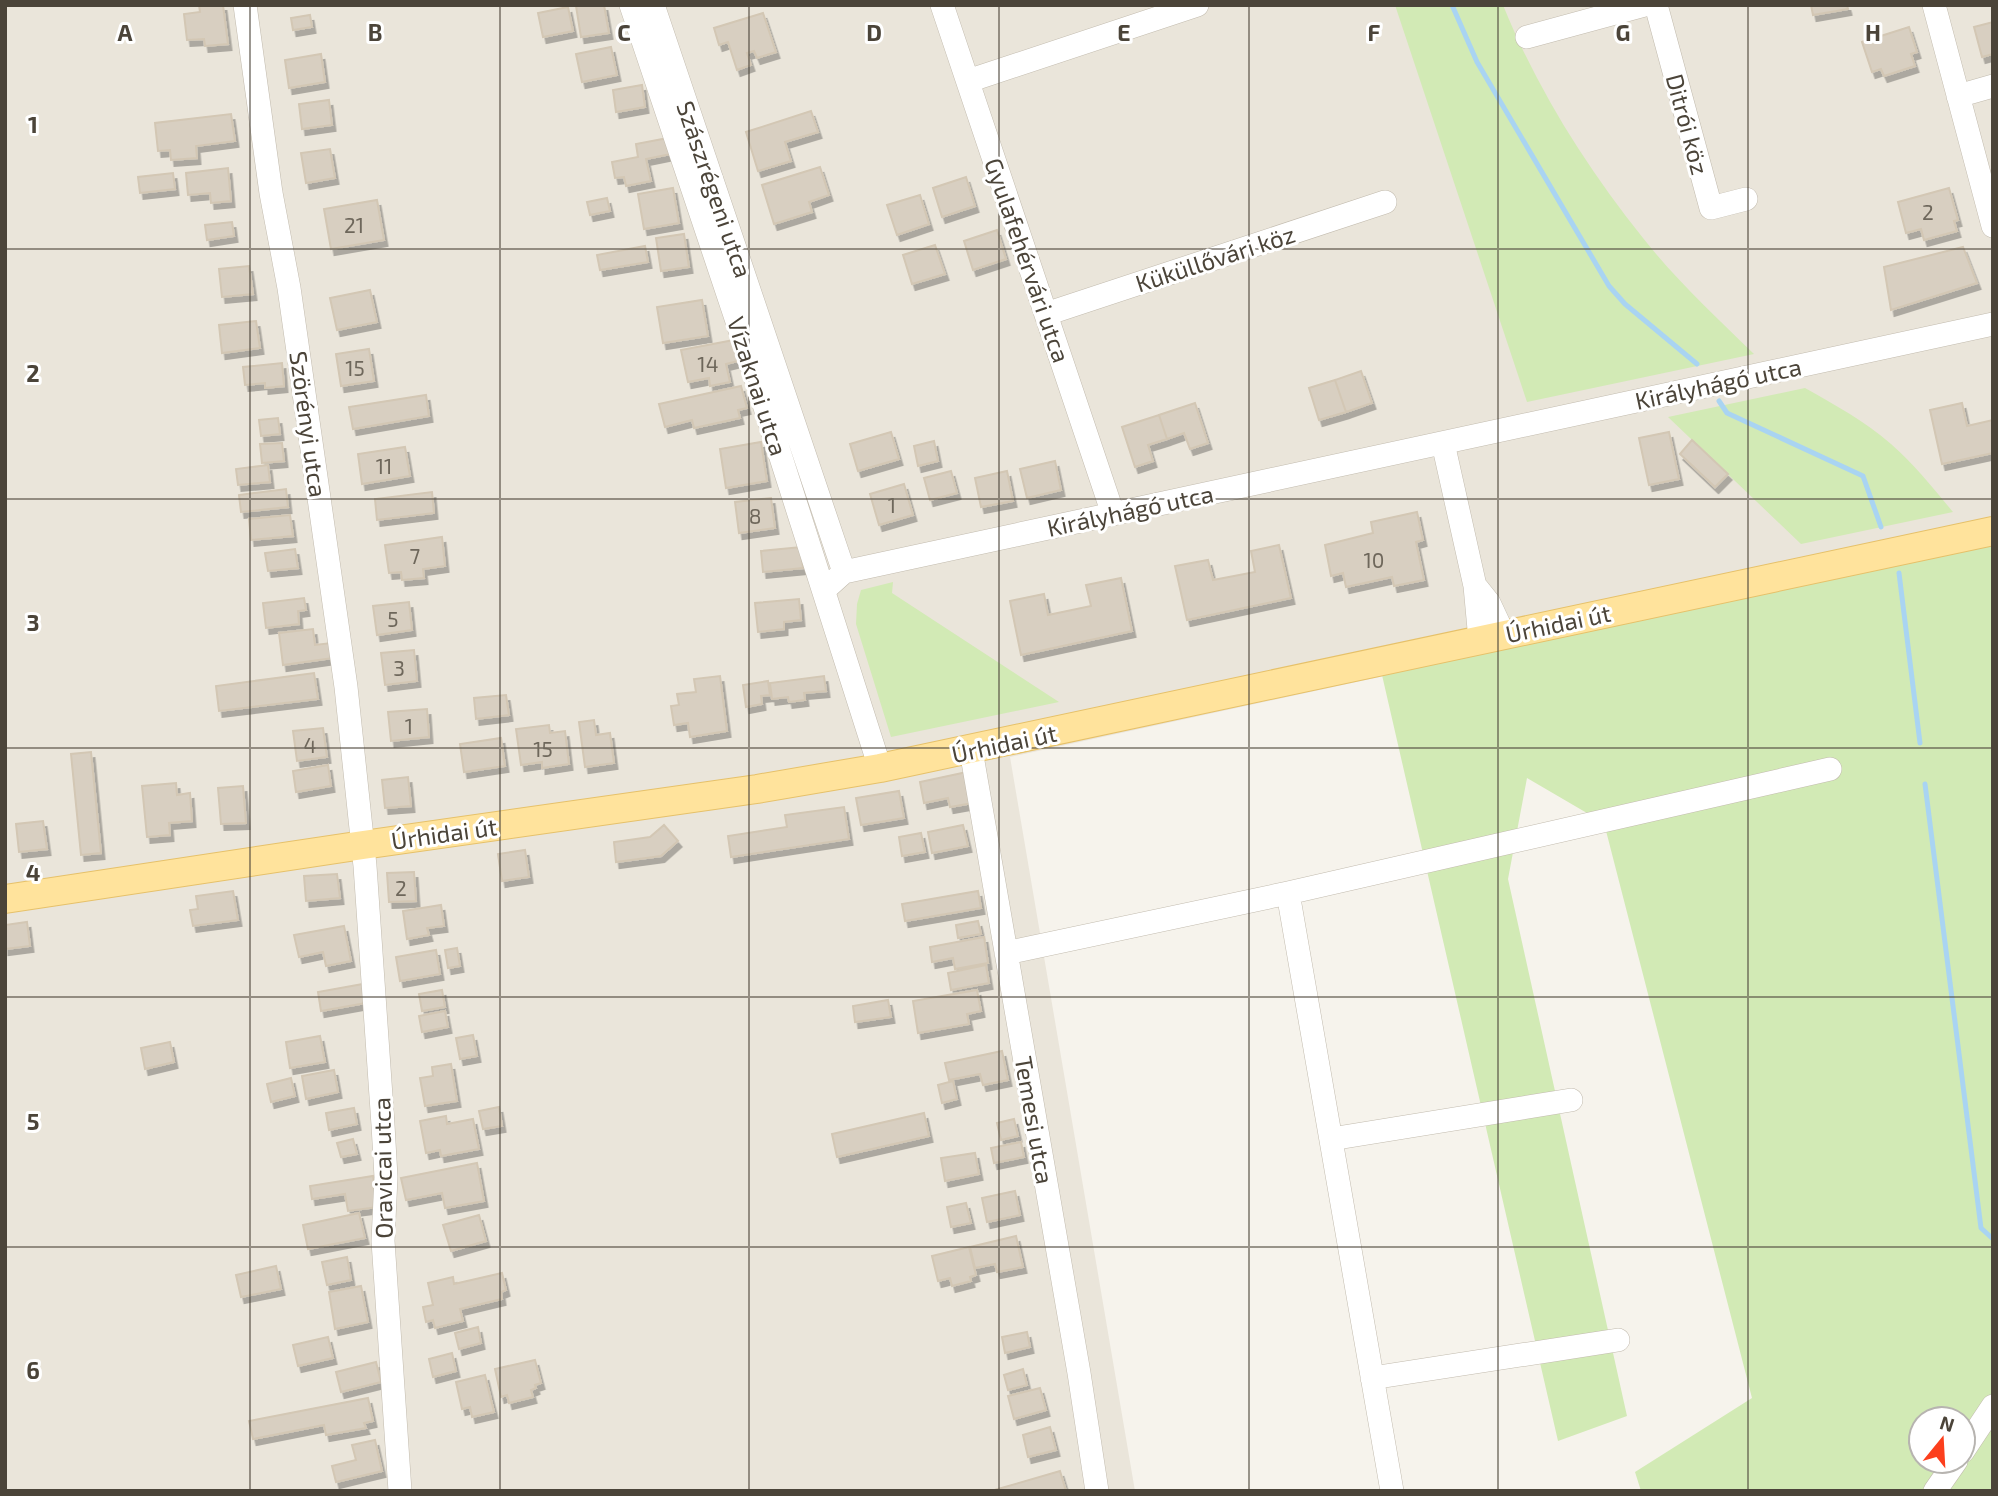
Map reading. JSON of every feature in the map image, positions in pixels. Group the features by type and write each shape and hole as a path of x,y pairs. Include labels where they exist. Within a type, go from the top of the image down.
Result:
{"main road":[{"name":"Úrhidai út","path":"5,900 363,845 757,789 880,768 1993,531"}],"street":[{"name":"Szörényi utca","path":"245,5 337,625 363,845"},
{"name":"Vízaknai utca","path":"631,5 747,351 880,768"},
{"name":"Szászrégeni utca","path":"653,5 844,572"},
{"name":"Gyulafehérvári utca","path":"942,5 1113,514"},
{"path":"968,81 1197,5"},
{"path":"1527,37 1645,5"},
{"name":"Ditrói köz","path":"1656,5 1711,208 1746,199"},
{"path":"1934,5 1993,226"},
{"path":"1958,96 1993,86"},
{"name":"Küküllővári köz","path":"1046,314 1385,202"},
{"name":"Királyhágó utca","path":"824,590 844,572 1993,324"},
{"path":"1443,443 1475,586 1489,603 1492,638"},
{"name":"Temesi utca","path":"971,750 1097,1491"},
{"path":"1006,953 1288,893 1830,769"},
{"name":"Oravicai utca","path":"363,845 386,1177 383,1241 400,1491"},
{"path":"1288,893 1392,1491"},
{"path":"1331,1139 1571,1100"},
{"path":"1372,1378 1618,1340"},
{"path":"1977,1430 1993,1406"},
{"path":"1936,1491 1947,1475"}],"shaded area":[{"path":"5,5 1993,5 1993,544 1010,757 1135,1491 5,1491"}],"green space":[{"path":"1395,5 1503,5 1547,97 1622,211 1669,269 1754,354 1527,402"},
{"path":"1805,388 1839,407 1891,444 1953,512 1801,544 1668,417"},
{"path":"1993,544 1993,1491 1641,1491 1635,1472 1752,1398 1604,823 1527,778 1508,879 1627,1416 1558,1441 1382,675"},
{"path":"893,582 892,593 1059,702 891,737 856,624 861,590"}],"building":[{"path":"199,5 223,5 228,44 205,46 204,39 187,40 184,14 200,12"},
{"path":"604,5 609,33 581,37 576,6"},
{"path":"1811,5 1847,5 1848,9 1813,15"},
{"path":"568,7 573,31 543,37 538,13"},
{"path":"763,13 776,52 757,58 754,51 747,53 751,65 737,70 728,42 719,45 714,28"},
{"path":"310,15 312,27 293,30 291,18"},
{"path":"1993,22 1993,54 1982,57 1974,27"},
{"path":"1909,27 1917,52 1911,54 1915,66 1884,76 1881,69 1872,72 1862,42"},
{"path":"611,47 617,75 582,82 576,54"},
{"path":"321,54 325,82 289,88 285,60"},
{"path":"642,85 645,107 616,112 613,90"},
{"path":"329,100 332,125 302,129 299,104"},
{"path":"811,111 818,132 785,142 791,161 758,171 746,132"},
{"path":"231,114 235,141 196,146 197,158 171,160 170,150 158,151 155,123"},
{"path":"668,138 671,154 646,159 651,181 626,186 624,177 615,178 612,162 638,157 636,144"},
{"path":"330,149 335,178 306,183 301,153"},
{"path":"820,167 829,195 809,202 812,212 774,224 762,185"},
{"path":"228,168 231,201 211,203 210,193 188,195 186,173"},
{"path":"173,173 175,189 140,193 138,177"},
{"path":"966,177 975,206 942,217 933,188"},
{"path":"673,188 679,223 644,229 638,194"},
{"path":"1949,188 1958,220 1954,221 1957,231 1924,240 1921,229 1906,233 1898,202"},
{"path":"920,195 929,224 897,235 887,205"},
{"path":"607,198 610,211 590,215 587,202"},
{"path":"377,200 384,240 331,249 324,209"},
{"path":"232,222 234,236 207,240 205,225"},
{"path":"997,230 1006,259 973,270 964,241"},
{"path":"684,234 689,267 661,271 656,238"},
{"path":"935,245 945,274 912,284 903,255"},
{"path":"645,246 648,262 600,270 597,255"},
{"path":"1963,247 1977,283 1891,310 1884,267"},
{"path":"249,266 253,294 222,297 219,269"},
{"path":"370,290 377,322 337,330 330,298"},
{"path":"702,300 708,336 663,343 657,307"},
{"path":"256,321 260,348 222,353 219,325"},
{"path":"734,340 738,361 726,364 730,382 710,386 709,378 688,382 681,350"},
{"path":"369,349 374,381 341,386 336,354"},
{"path":"282,363 284,386 265,388 265,383 245,385 243,367"},
{"path":"1361,371 1372,403 1346,412 1335,380"},
{"path":"1335,380 1346,412 1319,420 1309,388"},
{"path":"741,386 747,408 738,410 740,418 694,428 692,420 665,427 659,404"},
{"path":"426,395 429,416 353,429 349,407"},
{"path":"1195,403 1208,443 1190,449 1184,433 1167,439 1159,415"},
{"path":"1962,403 1967,426 1993,420 1993,453 1942,464 1930,410"},
{"path":"1159,415 1167,439 1148,445 1153,461 1135,467 1122,427"},
{"path":"278,418 280,434 261,436 259,420"},
{"path":"891,432 899,459 858,471 850,444"},
{"path":"1669,432 1679,479 1649,485 1639,438"},
{"path":"1692,440 1728,474 1715,487 1680,454"},
{"path":"934,441 938,461 918,466 914,446"},
{"path":"761,442 767,481 726,488 720,449"},
{"path":"282,443 284,461 262,463 260,444"},
{"path":"405,447 410,476 362,484 358,454"},
{"path":"1055,461 1061,490 1027,498 1020,469"},
{"path":"268,465 270,482 238,485 236,469"},
{"path":"951,471 957,493 930,500 924,478"},
{"path":"1007,471 1013,501 981,507 975,478"},
{"path":"904,484 913,515 879,525 870,494"},
{"path":"286,489 288,507 241,512 239,495"},
{"path":"432,492 434,513 377,520 375,499"},
{"path":"771,498 775,528 739,533 735,502"},
{"path":"1417,512 1423,540 1416,542 1424,580 1394,586 1392,577 1346,587 1343,573 1331,576 1325,545 1373,533 1371,522"},
{"path":"290,515 293,536 251,540 249,519"},
{"path":"442,537 445,566 423,569 424,578 402,580 401,572 389,573 385,545"},
{"path":"1279,545 1291,598 1187,620 1175,566 1208,560 1213,580 1255,572 1251,551"},
{"path":"801,547 803,568 763,572 761,551"},
{"path":"295,549 298,568 268,571 265,553"},
{"path":"1121,578 1132,631 1021,655 1010,601 1044,594 1048,615 1091,606 1086,585"},
{"path":"304,598 306,610 298,611 299,624 266,628 263,603"},
{"path":"799,599 801,620 784,622 784,629 758,632 755,603"},
{"path":"409,602 412,630 377,635 373,606"},
{"path":"313,629 315,645 331,643 333,658 283,665 279,633"},
{"path":"414,650 417,681 385,685 381,653"},
{"path":"314,673 318,699 219,711 216,686"},
{"path":"720,676 727,731 690,737 688,723 674,725 671,706 679,705 677,694 696,692 694,679"},
{"path":"824,676 826,691 804,693 805,700 789,702 788,697 772,699 770,683"},
{"path":"768,681 770,695 761,696 762,704 746,707 743,685"},
{"path":"506,695 509,715 476,719 474,698"},
{"path":"427,709 429,737 391,741 388,712"},
{"path":"594,720 596,735 610,733 614,763 585,767 579,722"},
{"path":"549,725 550,733 565,731 569,764 542,768 542,762 521,765 516,729"},
{"path":"323,728 327,757 297,761 293,731"},
{"path":"501,738 505,766 464,772 460,744"},
{"path":"91,752 101,853 81,855 71,754"},
{"path":"328,765 331,786 296,792 293,771"},
{"path":"967,772 973,803 950,807 948,798 924,803 920,782"},
{"path":"408,777 411,806 385,808 382,780"},
{"path":"176,783 177,795 190,793 192,821 169,823 170,835 147,837 142,786"},
{"path":"243,786 246,823 221,824 218,788"},
{"path":"899,791 904,818 861,825 856,798"},
{"path":"844,807 849,839 731,857 728,836 787,827 785,815"},
{"path":"43,821 47,849 19,852 16,824"},
{"path":"664,825 678,841 661,856 616,862 614,842 650,837"},
{"path":"963,825 968,846 932,853 928,832"},
{"path":"921,833 925,852 902,856 899,837"},
{"path":"525,850 529,877 502,881 498,854"},
{"path":"414,872 416,901 389,902 387,873"},
{"path":"337,874 340,898 306,901 304,876"},
{"path":"233,891 238,920 193,926 190,910 198,909 196,896"},
{"path":"978,891 981,908 905,921 902,904"},
{"path":"441,905 444,926 427,928 429,935 407,939 403,911"},
{"path":"978,921 981,934 958,938 956,925"},
{"path":"27,922 30,946 5,949 5,925"},
{"path":"344,926 351,961 326,966 323,952 299,957 294,935"},
{"path":"984,937 988,963 955,969 953,958 932,962 930,947"},
{"path":"457,948 460,966 448,968 445,950"},
{"path":"436,950 440,974 400,981 396,957"},
{"path":"986,965 989,983 951,990 948,973"},
{"path":"363,984 366,1003 321,1011 318,992"},
{"path":"442,990 445,1007 422,1011 419,994"},
{"path":"977,990 981,1011 967,1014 969,1024 918,1033 913,1001"},
{"path":"888,1000 891,1017 855,1022 853,1006"},
{"path":"445,1011 448,1027 422,1032 419,1016"},
{"path":"473,1035 477,1056 460,1059 456,1038"},
{"path":"320,1036 325,1062 290,1068 286,1042"},
{"path":"170,1042 174,1062 145,1069 141,1048"},
{"path":"1002,1051 1008,1080 983,1085 980,1074 949,1080 945,1063"},
{"path":"451,1064 457,1101 425,1106 420,1078 433,1076 432,1067"},
{"path":"334,1070 338,1092 306,1099 302,1076"},
{"path":"291,1078 295,1096 271,1102 267,1084"},
{"path":"953,1081 957,1099 942,1103 938,1085"},
{"path":"499,1107 502,1126 483,1129 479,1111"},
{"path":"354,1108 357,1124 329,1130 326,1113"},
{"path":"924,1113 929,1136 837,1157 832,1134"},
{"path":"446,1116 447,1124 473,1119 479,1149 441,1156 440,1150 426,1153 420,1121"},
{"path":"1014,1119 1018,1136 1001,1140 997,1123"},
{"path":"353,1139 357,1154 341,1157 337,1143"},
{"path":"1021,1142 1024,1157 994,1163 991,1148"},
{"path":"975,1153 979,1174 945,1181 941,1158"},
{"path":"477,1163 484,1201 445,1208 442,1193 406,1200 401,1178"},
{"path":"373,1176 378,1207 348,1211 345,1194 312,1199 310,1186"},
{"path":"1015,1191 1020,1215 987,1222 982,1198"},
{"path":"966,1203 971,1223 951,1227 947,1207"},
{"path":"359,1213 365,1238 308,1249 303,1225"},
{"path":"479,1215 486,1241 451,1251 443,1225"},
{"path":"1016,1236 1023,1267 997,1272 995,1264 975,1268 970,1247"},
{"path":"969,1247 976,1275 970,1277 971,1281 952,1286 950,1278 938,1281 932,1256"},
{"path":"347,1257 351,1280 327,1285 322,1262"},
{"path":"276,1266 281,1289 241,1297 236,1275"},
{"path":"502,1273 506,1290 501,1292 502,1299 460,1309 463,1321 435,1328 433,1320 426,1322 423,1307 433,1305 428,1283 453,1277 454,1284"},
{"path":"361,1286 368,1322 335,1329 329,1292"},
{"path":"478,1327 481,1343 459,1349 455,1333"},
{"path":"1027,1332 1030,1347 1005,1353 1002,1337"},
{"path":"328,1337 333,1358 298,1366 293,1345"},
{"path":"452,1353 456,1371 433,1377 429,1359"},
{"path":"535,1360 541,1383 531,1390 533,1397 509,1403 507,1395 501,1397 495,1369"},
{"path":"376,1362 381,1382 341,1392 336,1372"},
{"path":"1023,1369 1027,1385 1008,1390 1004,1375"},
{"path":"485,1375 494,1412 472,1417 470,1407 462,1409 456,1382"},
{"path":"1040,1388 1046,1410 1014,1419 1008,1396"},
{"path":"368,1398 373,1421 364,1423 366,1428 326,1435 324,1425 253,1439 249,1421"},
{"path":"1050,1427 1056,1450 1028,1457 1023,1435"},
{"path":"375,1440 382,1471 336,1482 332,1466 356,1460 352,1445"},
{"path":"1060,1471 1066,1491 991,1491"}],"waterway":[{"path":"1452,5 1477,62 1609,286 1625,304 1697,364"},
{"path":"1719,401 1727,413 1863,476 1881,527"},
{"path":"1899,573 1920,743"},
{"path":"1925,784 1981,1228 1993,1239"}]}
